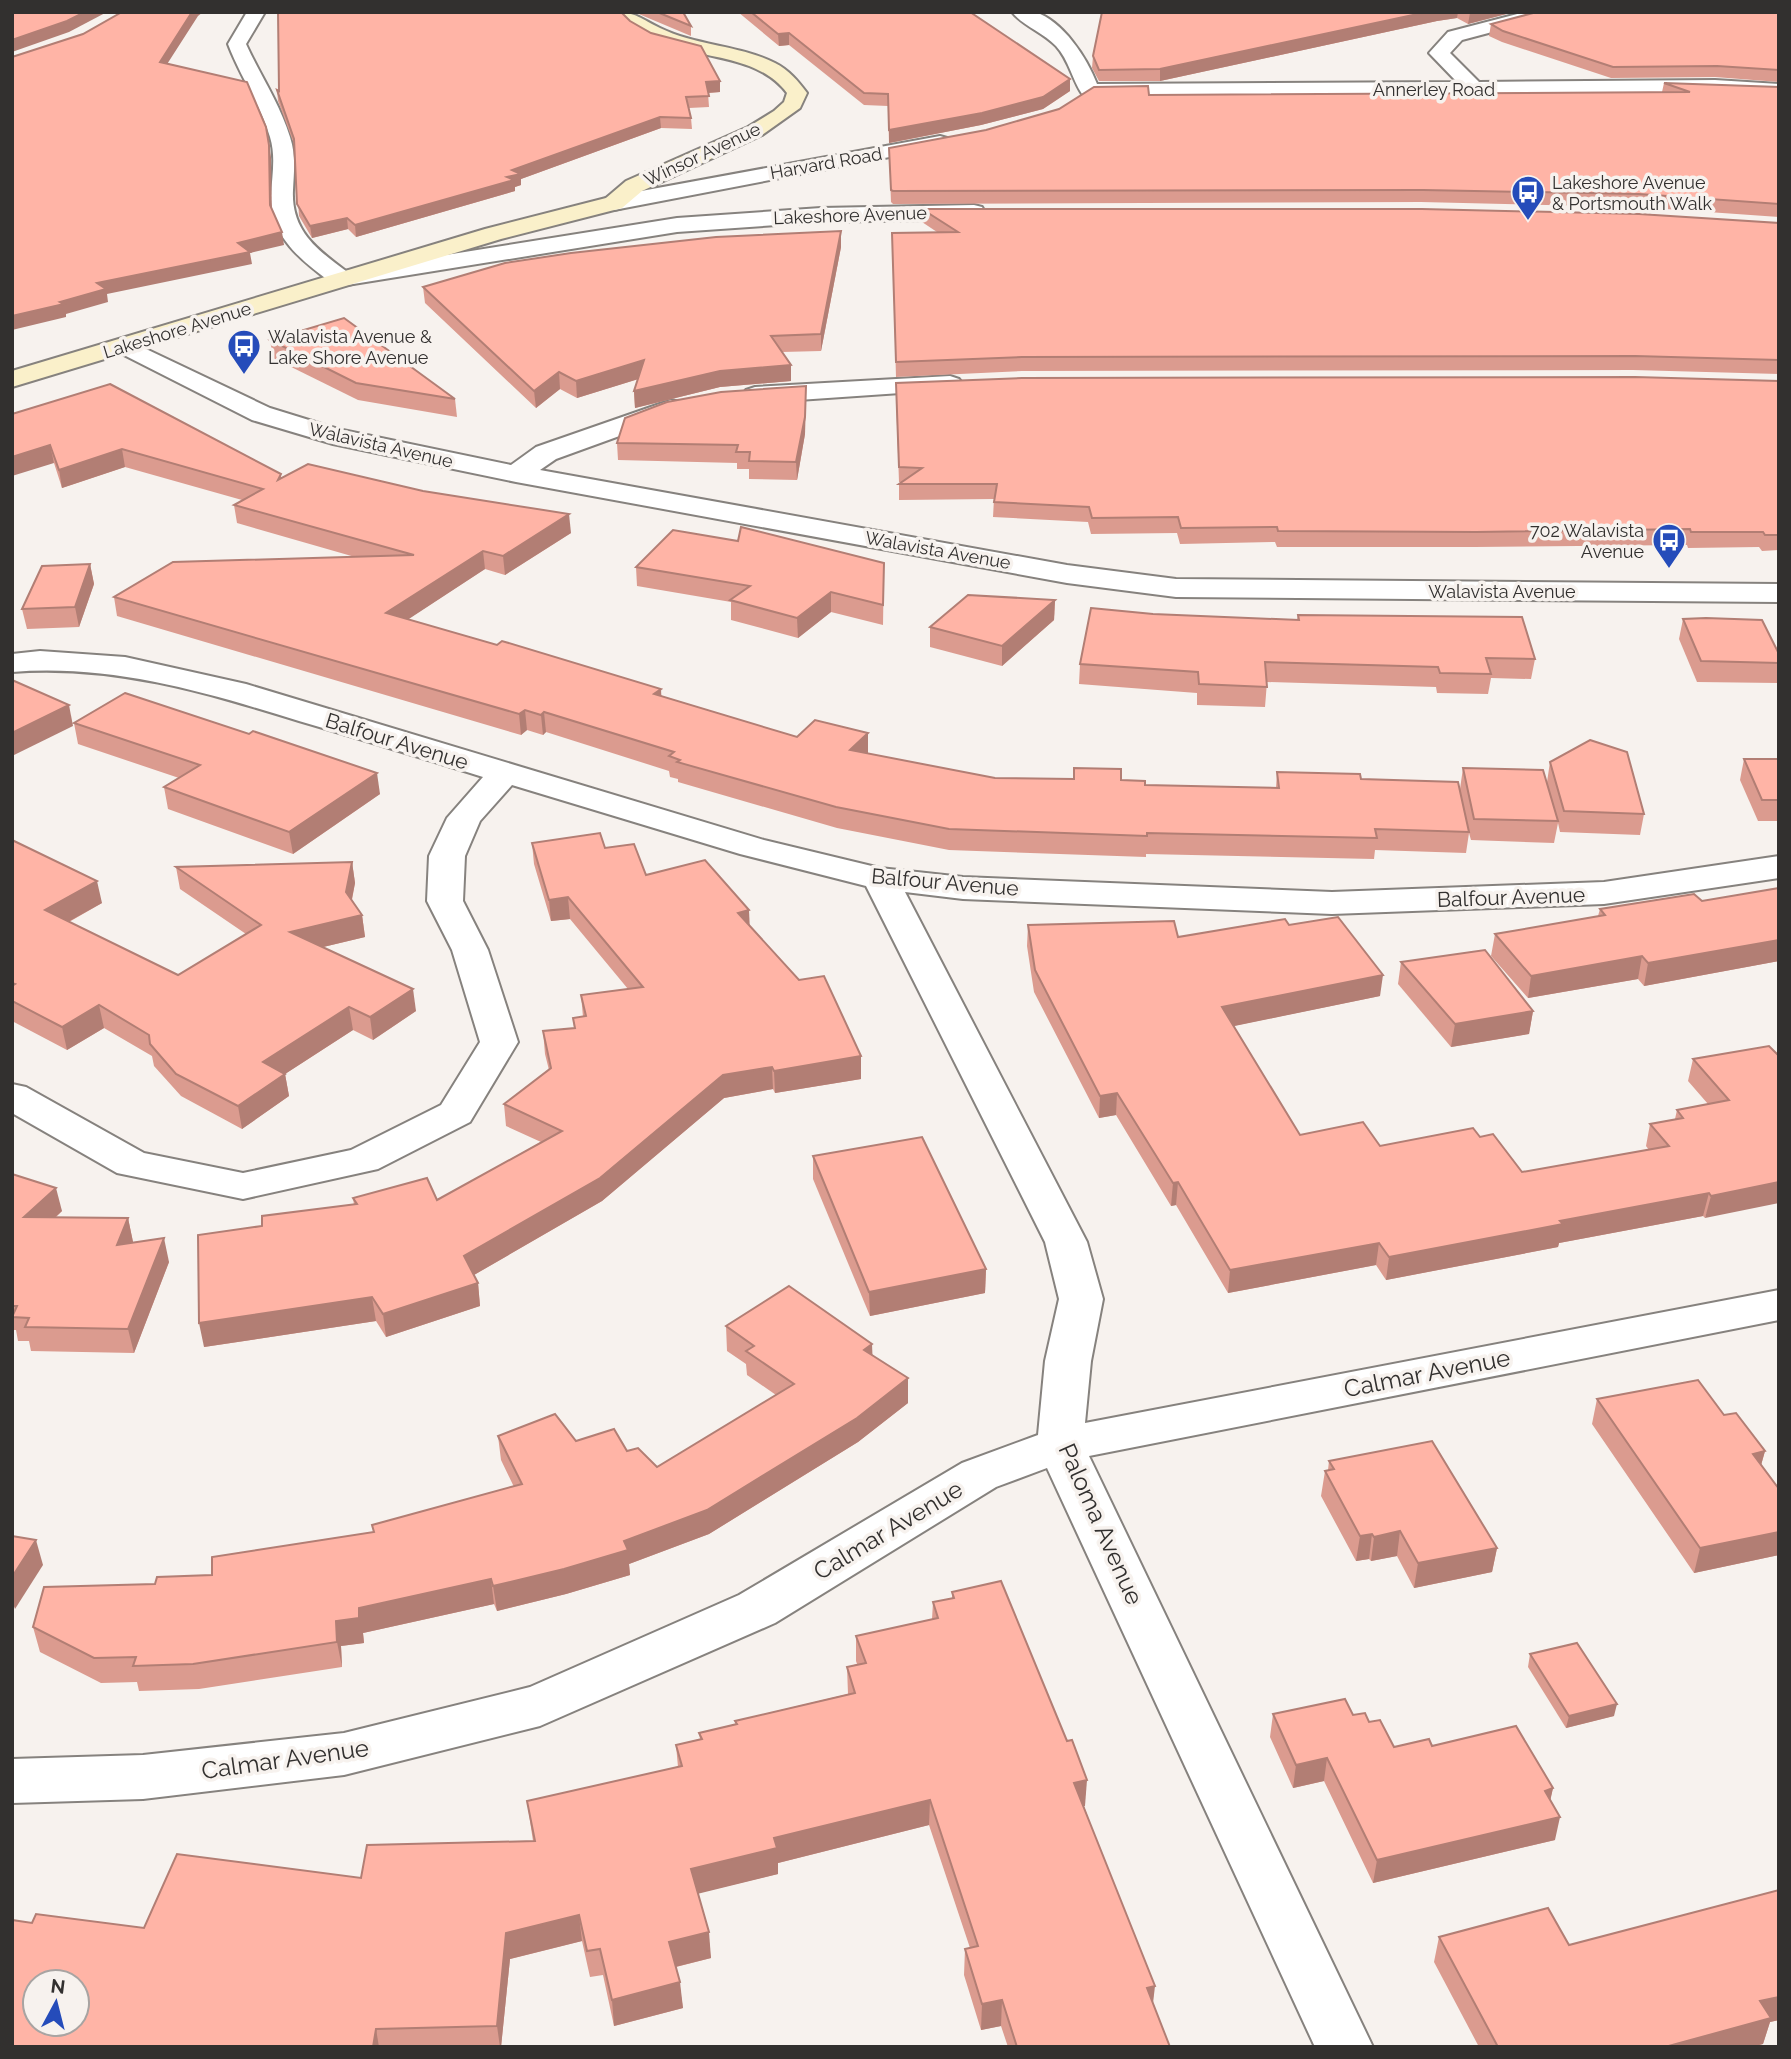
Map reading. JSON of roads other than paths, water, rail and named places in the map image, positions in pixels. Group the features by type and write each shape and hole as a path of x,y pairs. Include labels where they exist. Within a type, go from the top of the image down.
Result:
{"street":[{"path":"256,12 237,44 244,63 273,114 281,141 286,169 281,196 284,221 295,242 341,279"},
{"name":"Winsor Avenue","path":"614,203 634,186 755,131 781,115 793,104 797,93 779,72 762,64 676,43 631,20 625,12"},
{"name":"Annerley Road","path":"1023,12 1053,33 1079,60 1080,96 1715,86 1779,90"},
{"path":"1475,89 1439,53 1455,36 1547,12"},
{"name":"Harvard Road","path":"614,203 958,139"},
{"name":"Lakeshore Avenue","path":"12,379 493,234 614,203 677,225"},
{"name":"Lakeshore Avenue","path":"341,279 677,225 821,215 1002,212"},
{"name":"Walavista Avenue","path":"125,346 261,414 333,436 516,474 1067,574 1176,588 1779,593"},
{"path":"735,397 971,383"},
{"path":"516,474 546,453 660,411 697,403"},
{"name":"Balfour Avenue","path":"12,663 97,663 158,671 235,691 752,847 880,879 963,888 1332,903 1604,893 1779,866"},
{"path":"12,1096 132,1164 243,1185 363,1160 456,1113 499,1042 471,950 445,901 447,856 464,818 504,774"},
{"name":"Paloma Avenue","path":"880,879 1066,1242 1081,1298 1068,1361 1060,1445 1344,2047"},
{"name":"Calmar Avenue","path":"12,1781 143,1777 344,1754 540,1705 757,1609 979,1475 1060,1445 1779,1305"}],"place":[{"name":"Lakeshore Avenue & Portsmouth Walk","path":"1528,222"},
{"name":"Walavista Avenue & Lake Shore Avenue","path":"244,376"},
{"name":"702 Walavista Avenue","path":"1669,570"}]}
